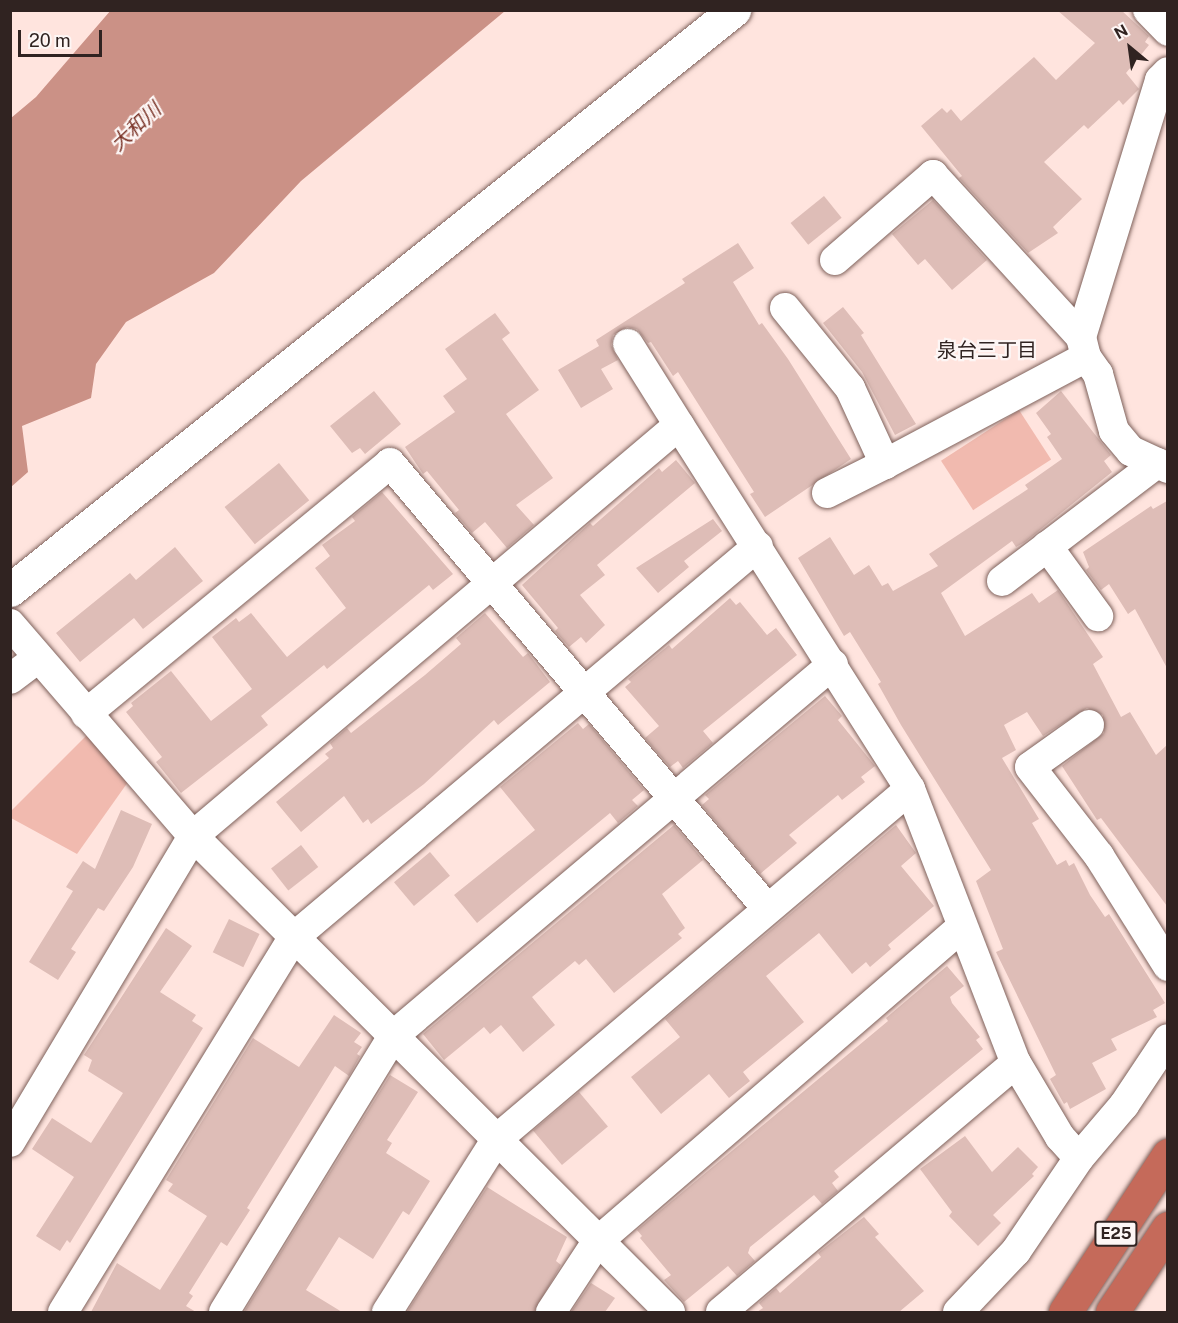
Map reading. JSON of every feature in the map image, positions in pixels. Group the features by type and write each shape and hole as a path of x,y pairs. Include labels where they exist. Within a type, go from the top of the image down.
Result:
{"highway":[{"name":"E25","path":"1065,1312 1167,1155"},
{"name":"E25","path":"1112,1312 1167,1228"}],"street":[{"path":"10,590 734,10"},
{"path":"1148,10 1167,30"},
{"path":"827,493 885,464 1084,347 1160,80 1167,72"},
{"path":"835,260 933,175 1084,347 1098,374 1114,431 1131,451 1162,466 1047,546 1002,581"},
{"path":"785,308 850,388 885,464"},
{"path":"628,344 910,789 961,928 1016,1063 1060,1137 1079,1158"},
{"path":"10,1142 193,836 492,580 679,425"},
{"path":"86,714 390,463 492,580 766,907"},
{"path":"63,1312 293,938 758,546"},
{"path":"1047,546 1098,616"},
{"path":"10,624 193,836 597,1242 670,1312"},
{"path":"10,680 38,658"},
{"path":"224,1312 393,1036 832,664"},
{"path":"1089,725 1030,767 1099,856 1167,966"},
{"path":"387,1312 496,1139 766,907 910,789"},
{"path":"551,1312 597,1242 961,928"},
{"path":"974,1307 1016,1251 1079,1158 1124,1105 1167,1039"},
{"path":"721,1312 1016,1063"}],"shaded area":[{"path":"1019,410 1051,459 973,510 941,461"},
{"path":"88,734 128,782 77,854 11,818 11,811"}],"water":[{"name":"大和川","path":"111,10 505,11 301,181 214,273 126,322 96,364 91,398 22,426 28,472 11,487 11,118 36,97"}],"building":[{"path":"1057,10 1121,10 1149,36 1145,42 1149,45 1126,73 1139,89 1123,105 1119,100 1088,129 1084,125 1044,162 1082,199 1053,227 1058,233 1028,253 959,178 962,176 921,126 942,108 947,113 951,109 961,121 1034,57 1056,80 1095,43"},
{"path":"824,196 842,218 808,245 791,223"},
{"path":"933,200 987,260 952,290 925,259 918,265 892,234"},
{"path":"738,243 754,268 733,282 759,325 762,323 788,359 851,459 765,517 750,494 754,492 678,372 673,376 651,342 648,343 637,329 627,327 613,335 611,345 618,360 601,369 613,389 581,408 558,370 599,346 596,340 685,283 682,279"},
{"path":"843,307 864,333 861,335 916,424 895,435 862,372 823,323"},
{"path":"495,313 510,333 502,339 539,390 506,414 553,478 516,505 534,525 507,548 485,522 472,533 455,513 459,510 427,471 423,474 405,447 455,412 443,396 467,379 445,349"},
{"path":"374,391 401,424 365,454 360,448 352,453 330,426"},
{"path":"1061,391 1111,455 1104,461 1112,472 1025,542 1016,547 1012,541 941,593 965,636 1032,593 1039,603 1058,590 1103,657 1093,664 1121,717 1130,712 1156,755 1167,745 1167,906 1101,818 1097,820 1062,766 1104,733 1103,715 1087,708 1043,736 1027,712 1004,725 1016,750 1002,758 1039,819 1032,823 1057,865 1066,860 1069,866 1074,863 1090,895 1105,917 1109,914 1165,1003 1153,1010 1157,1017 1111,1039 1117,1050 1092,1063 1106,1089 1070,1109 1067,1102 1064,1104 1050,1079 1056,1075 996,952 1003,949 976,881 991,870 901,725 878,684 881,682 850,632 844,636 798,558 830,537 854,575 869,565 882,586 888,583 893,591 938,566 929,554 1028,489 1025,485 1062,459 1047,437 1051,434 1036,413"},
{"path":"676,460 695,483 597,565 605,575 580,595 605,625 586,643 581,637 569,647 555,631 558,628 522,585 590,523 593,526 659,468 662,472"},
{"path":"279,463 309,500 255,544 225,507"},
{"path":"382,492 453,574 433,590 429,585 327,669 324,665 261,716 268,725 181,793 156,762 162,757 126,712 133,706 131,703 171,671 211,721 252,689 212,637 236,618 239,622 251,613 287,657 346,608 315,568 330,556 322,545 355,521 352,517"},
{"path":"1167,501 1167,668 1135,609 1128,614 1109,584 1101,590 1086,570 1089,567 1083,552 1151,506 1153,509"},
{"path":"713,519 722,531 684,561 689,567 658,593 636,568"},
{"path":"175,547 203,581 143,629 134,618 80,662 56,633 130,573 136,580"},
{"path":"730,598 736,605 740,602 767,635 776,628 797,655 703,731 713,743 683,768 678,761 670,767 645,738 659,726 625,687 631,682 628,679 669,645 672,649"},
{"path":"485,613 523,657 528,653 550,682 498,725 494,720 424,784 371,824 368,819 363,823 344,796 301,832 276,802 329,758 325,754 333,748 330,743 347,728 351,733 425,675 461,644 456,638"},
{"path":"825,696 842,716 838,720 875,766 861,777 865,782 842,800 838,795 789,835 797,843 760,874 702,805 709,799 705,795"},
{"path":"578,723 583,729 589,724 644,790 632,800 638,806 618,823 610,813 477,923 454,895 535,830 500,787"},
{"path":"121,810 152,824 133,867 104,911 98,908 71,949 76,952 58,980 29,962 73,891 66,887 83,861 95,869"},
{"path":"674,825 703,860 662,894 685,928 678,934 682,938 614,993 586,959 579,965 575,961 532,997 555,1025 523,1052 501,1025 490,1034 484,1027 444,1060 423,1034"},
{"path":"896,825 916,853 901,866 934,906 888,945 891,949 870,967 866,962 852,974 819,933 766,976 804,1022 743,1072 750,1081 729,1098 709,1074 661,1114 631,1077 680,1037 665,1019"},
{"path":"301,845 318,867 288,890 271,868"},
{"path":"430,852 450,876 414,906 394,882"},
{"path":"229,919 260,934 243,967 213,952"},
{"path":"166,928 192,946 160,992 196,1015 192,1021 203,1028 70,1243 67,1240 60,1251 36,1236 74,1177 32,1149 52,1118 91,1143 123,1093 88,1071 92,1060 84,1055"},
{"path":"947,966 964,986 950,997 952,1003 980,1037 976,1040 983,1049 834,1171 839,1177 832,1183 838,1191 822,1204 814,1195 750,1247 748,1253 755,1261 737,1276 728,1266 684,1302 664,1280 671,1275 640,1238 642,1236 637,1230 888,1021 886,1018"},
{"path":"334,1015 361,1033 354,1042 362,1047 357,1054 360,1056 349,1076 335,1066 247,1208 250,1210 227,1246 221,1242 189,1293 193,1296 186,1306 196,1312 91,1312 117,1263 160,1290 207,1216 168,1191 173,1184 166,1180 253,1038 299,1067"},
{"path":"390,1075 418,1092 387,1140 392,1143 386,1153 430,1181 409,1215 403,1211 373,1259 339,1237 306,1290 342,1312 244,1312"},
{"path":"579,1092 608,1126 562,1165 533,1131"},
{"path":"965,1136 992,1172 1018,1147 1038,1167 1032,1174 1034,1176 993,1215 1001,1223 978,1246 949,1216 952,1212 920,1169"},
{"path":"487,1187 567,1237 556,1261 561,1265 534,1312 407,1312"},
{"path":"864,1217 879,1234 875,1237 924,1291 899,1312 757,1312 763,1308 759,1303 776,1288 780,1293 821,1257 818,1253"},
{"path":"591,1283 615,1298 605,1312 571,1312"}],"district":[{"name":"泉台三丁目","path":"987,350"}]}
